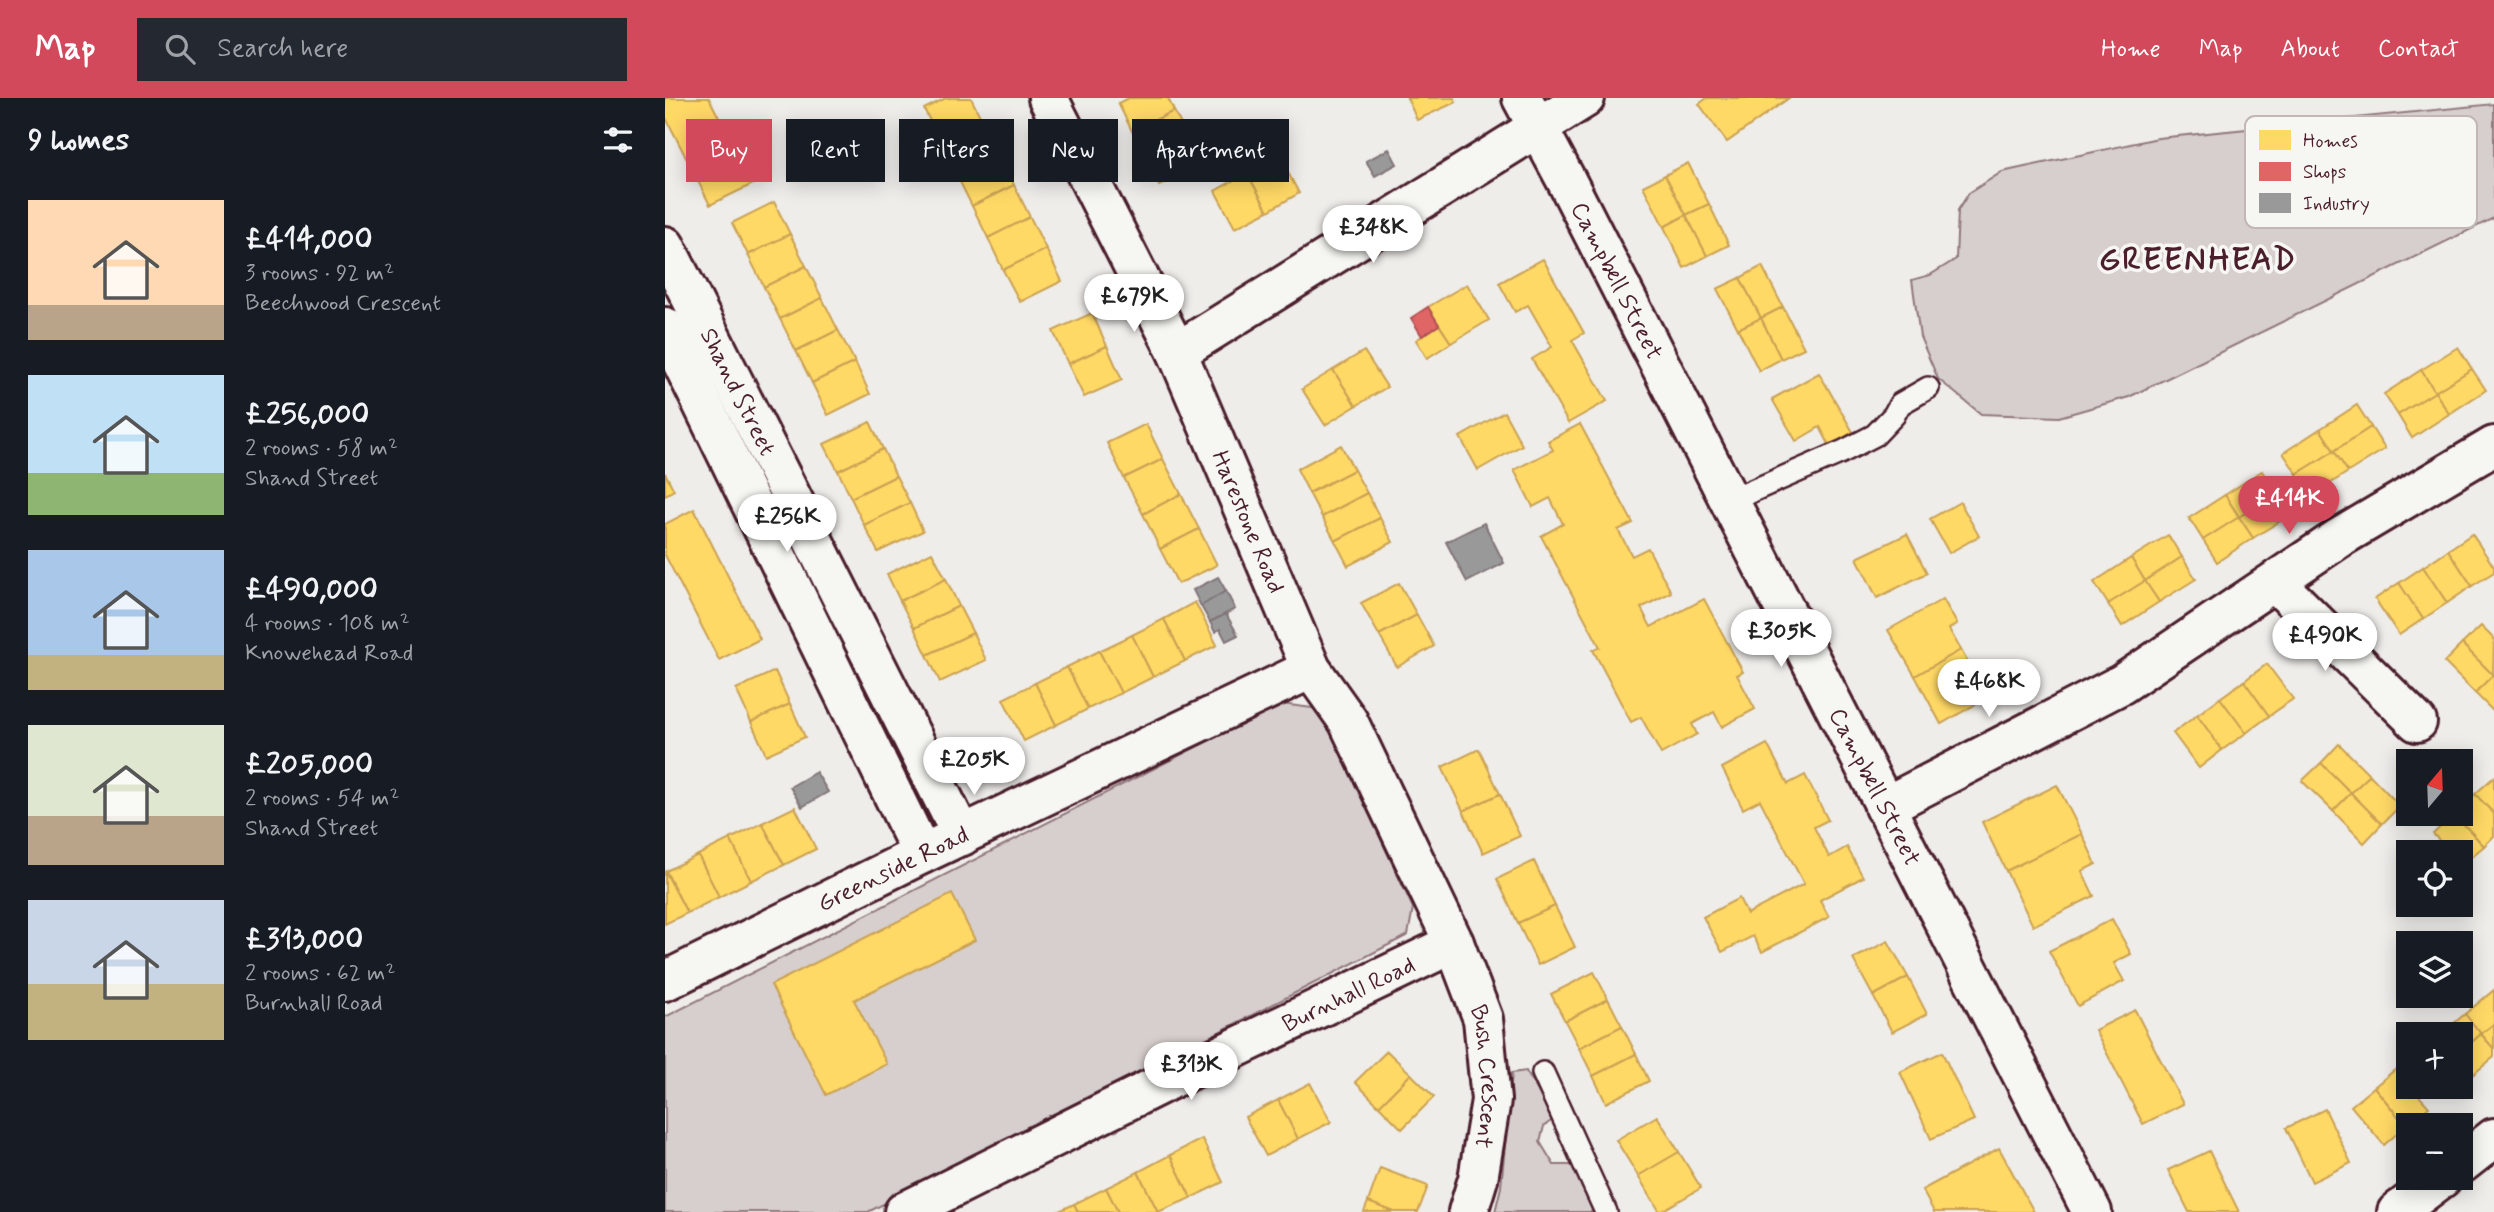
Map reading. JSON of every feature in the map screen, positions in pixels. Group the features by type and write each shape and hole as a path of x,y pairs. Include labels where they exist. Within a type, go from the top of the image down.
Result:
{"street":[{"name":"Harestone Road","path":"1048,98 1177,352 1311,668 1348,721 1454,943"},
{"path":"1177,352 1530,113 1585,98"},
{"name":"Campbell Street","path":"1530,113 1566,178 2092,1212"},
{"name":"Shand Street","path":"665,246 962,836"},
{"name":"Shand Street","path":"665,327 922,854"},
{"path":"1884,807 2122,684 2339,538 2494,446"},
{"path":"2275,582 2417,722"},
{"name":"Greenside Road","path":"665,981 922,854 1311,668"},
{"name":"Burnhall Road","path":"904,1212 1169,1080 1454,943"},
{"name":"Bush Crescent","path":"1454,943 1483,1019 1491,1100 1478,1180 1468,1212"},
{"path":"2473,1155 2494,1139"},
{"path":"2397,1212 2426,1190"}],"lane":[{"path":"1729,501 1875,435 1894,415 1900,404 1928,388"},
{"path":"1543,1073 1606,1212"}],"shaded area":[{"path":"2494,104 2494,218 2477,226 2477,116 2375,116"},
{"path":"2245,129 2245,228 2474,228 2129,397 2059,417 1981,414 1938,379 1920,337 1912,280 1930,275 1956,259 1958,210 1969,193 2002,172 2158,138"},
{"path":"1281,704 1320,709 1413,908 1408,935 868,1212 665,1212 665,1017"},
{"path":"1526,1071 1554,1119 1544,1126 1540,1142 1554,1165 1572,1165 1595,1212 1495,1212 1501,1187 1512,1073"}],"building: Homes":[{"path":"665,98 709,98 720,119 686,119 686,158 665,116"},
{"path":"946,98 971,98 982,119 929,119 924,109"},
{"path":"1129,98 1168,98 1174,111 1157,119 1132,119 1132,131 1118,103"},
{"path":"1407,98 1454,98 1456,102 1417,120"},
{"path":"1707,98 1789,98 1727,142 1699,104"},
{"path":"1174,111 1178,119 1157,119"},
{"path":"1688,163 1709,204 1686,215 1665,175"},
{"path":"1289,174 1299,193 1268,211 1252,182 1289,182"},
{"path":"1665,175 1686,215 1664,227 1643,186"},
{"path":"698,182 752,182 753,184 710,205"},
{"path":"960,182 1013,182 1014,185 972,206"},
{"path":"1231,182 1252,182 1268,211 1235,228 1215,191"},
{"path":"1014,185 1030,217 988,238 972,206"},
{"path":"774,202 790,234 748,255 732,223"},
{"path":"1709,204 1729,245 1707,256 1686,215"},
{"path":"1686,215 1707,256 1684,268 1664,227"},
{"path":"1030,217 1046,249 1003,270 988,238"},
{"path":"790,234 806,266 764,287 748,255"},
{"path":"1046,249 1062,281 1020,302 1003,270"},
{"path":"1543,259 1584,333 1572,340 1607,401 1568,423 1532,359 1552,347 1528,305 1515,312 1499,283"},
{"path":"806,266 822,298 780,319 764,287"},
{"path":"1762,266 1783,307 1761,318 1740,278"},
{"path":"1740,278 1761,318 1738,329 1717,289"},
{"path":"1467,284 1489,320 1451,343 1428,307"},
{"path":"822,298 838,330 796,351 780,319"},
{"path":"1783,307 1804,348 1781,359 1761,318"},
{"path":"1092,313 1107,346 1068,364 1053,331"},
{"path":"1761,318 1781,359 1759,371 1738,329"},
{"path":"1439,325 1451,343 1427,358 1416,340"},
{"path":"838,330 855,362 812,383 796,351"},
{"path":"1107,346 1122,380 1084,397 1068,364"},
{"path":"2458,347 2472,369 2435,392 2421,370"},
{"path":"1364,351 1387,387 1356,406 1333,370"},
{"path":"855,362 870,394 828,415 812,383"},
{"path":"2472,369 2486,390 2449,414 2435,392"},
{"path":"1333,370 1356,406 1325,425 1302,389"},
{"path":"2421,370 2435,392 2398,415 2384,394"},
{"path":"1819,373 1853,432 1830,446 1820,427 1796,441 1772,399"},
{"path":"2435,392 2449,414 2412,438 2398,415"},
{"path":"2357,405 2371,427 2334,451 2320,429"},
{"path":"1504,412 1522,445 1478,470 1460,437"},
{"path":"870,422 883,449 838,471 824,444"},
{"path":"1146,424 1163,459 1124,478 1107,443"},
{"path":"1580,424 1633,523 1618,530 1632,556 1648,548 1671,592 1641,608 1651,627 1704,599 1743,672 1737,675 1755,709 1722,727 1714,712 1692,724 1697,734 1661,754 1641,717 1631,722 1593,650 1600,647 1541,536 1563,524 1550,498 1533,507 1514,470 1553,450 1548,441"},
{"path":"2371,427 2385,449 2348,472 2334,451"},
{"path":"2320,429 2334,451 2297,474 2283,453"},
{"path":"1341,445 1354,470 1309,493 1297,469"},
{"path":"883,449 896,476 851,498 838,471"},
{"path":"2334,451 2348,472 2311,496 2297,474"},
{"path":"1163,459 1181,494 1143,514 1124,478"},
{"path":"1354,470 1367,493 1322,517 1309,493"},
{"path":"2262,471 2276,493 2239,517 2225,495"},
{"path":"665,473 674,490 665,495"},
{"path":"896,476 910,503 864,525 851,498"},
{"path":"1367,493 1380,518 1335,541 1322,517"},
{"path":"2276,493 2290,515 2253,538 2239,517"},
{"path":"1181,494 1199,529 1160,549 1143,514"},
{"path":"2225,495 2239,517 2203,540 2189,518"},
{"path":"1960,502 1979,536 1949,553 1930,519"},
{"path":"910,503 923,531 878,552 864,525"},
{"path":"694,509 760,639 719,660 665,555 665,524"},
{"path":"2239,517 2253,538 2217,562 2203,540"},
{"path":"1380,518 1393,542 1348,566 1335,541"},
{"path":"1199,529 1217,565 1178,584 1160,549"},
{"path":"1907,534 1927,573 1877,598 1857,558"},
{"path":"2472,534 2494,567 2494,572 2472,586 2448,550"},
{"path":"2168,535 2182,557 2145,581 2131,558"},
{"path":"2448,550 2472,586 2447,603 2423,567"},
{"path":"932,552 946,579 900,601 887,574"},
{"path":"2182,557 2196,579 2159,602 2145,581"},
{"path":"2131,558 2145,581 2108,604 2094,582"},
{"path":"2423,567 2447,603 2423,619 2399,583"},
{"path":"946,579 959,606 914,628 900,601"},
{"path":"2145,581 2159,602 2122,626 2108,604"},
{"path":"1399,583 1417,615 1379,635 1361,603"},
{"path":"2399,583 2423,619 2399,635 2375,599"},
{"path":"1943,599 1957,624 1949,629 1961,650 1915,676 1888,630"},
{"path":"1195,602 1217,645 1185,661 1164,619"},
{"path":"959,606 973,633 927,655 914,628"},
{"path":"1417,615 1434,646 1397,667 1379,635"},
{"path":"1164,619 1185,661 1153,677 1132,635"},
{"path":"2481,626 2494,639 2493,675 2462,644"},
{"path":"973,633 986,660 940,682 927,655"},
{"path":"1132,635 1153,677 1121,693 1099,651"},
{"path":"2462,644 2493,675 2475,693 2444,662"},
{"path":"1961,650 1973,672 1982,667 1997,692 1941,724 1915,676"},
{"path":"1099,651 1121,693 1088,709 1067,667"},
{"path":"2267,664 2293,699 2269,716 2244,681"},
{"path":"1067,667 1088,709 1056,725 1035,683"},
{"path":"775,671 790,704 751,722 736,689"},
{"path":"2494,675 2494,712 2475,693"},
{"path":"2244,681 2269,716 2246,733 2220,698"},
{"path":"1035,683 1056,725 1024,741 1003,699"},
{"path":"2220,698 2246,733 2222,750 2197,715"},
{"path":"790,704 805,737 766,755 751,722"},
{"path":"2197,715 2222,750 2199,768 2173,733"},
{"path":"1767,744 1788,784 1805,775 1828,820 1814,827 1829,857 1847,847 1863,877 1820,900 1829,917 1762,952 1753,936 1722,952 1703,917 1739,898 1747,914 1804,884 1760,800 1743,809 1722,768"},
{"path":"2339,744 2370,775 2351,793 2321,763"},
{"path":"1479,749 1500,794 1463,811 1442,767"},
{"path":"2321,763 2351,793 2333,811 2302,781"},
{"path":"2370,775 2396,802 2396,810 2382,824 2351,793"},
{"path":"2494,777 2494,814 2475,794"},
{"path":"2057,785 2082,834 2006,871 1982,822"},
{"path":"2351,793 2382,824 2364,843 2333,811"},
{"path":"1500,794 1520,836 1483,853 1463,811"},
{"path":"2475,794 2494,814 2494,836 2484,846 2465,826 2473,826"},
{"path":"795,807 816,849 784,865 762,823"},
{"path":"762,823 784,865 751,881 730,839"},
{"path":"2441,826 2465,826 2484,846 2473,856 2473,840 2439,840 2433,834"},
{"path":"2082,834 2096,864 2082,871 2094,896 2033,926 2006,871"},
{"path":"730,839 751,881 719,897 698,855"},
{"path":"698,855 719,897 687,913 666,871"},
{"path":"1534,861 1555,906 1518,923 1497,879"},
{"path":"665,871 687,913 665,924"},
{"path":"952,894 975,940 854,1000 887,1064 826,1095 771,985"},
{"path":"1555,906 1575,947 1538,965 1518,923"},
{"path":"2112,919 2131,954 2114,963 2124,981 2078,1006 2049,951"},
{"path":"1888,941 1908,977 1873,996 1853,959"},
{"path":"1594,972 1608,999 1565,1021 1551,994"},
{"path":"1908,977 1927,1014 1892,1032 1873,996"},
{"path":"2494,990 2494,1024 2481,1034 2465,1014"},
{"path":"1608,999 1622,1026 1579,1048 1565,1021"},
{"path":"2135,1010 2183,1104 2143,1124 2095,1030"},
{"path":"2465,1014 2471,1022 2455,1022"},
{"path":"2473,1024 2481,1034 2473,1041"},
{"path":"2494,1024 2494,1049 2481,1034"},
{"path":"1622,1026 1636,1054 1593,1076 1579,1048"},
{"path":"2481,1034 2494,1049 2494,1057 2473,1074 2473,1041"},
{"path":"1387,1051 1411,1074 1379,1106 1355,1082"},
{"path":"1942,1052 1974,1120 1931,1139 1900,1072"},
{"path":"1636,1054 1649,1081 1606,1103 1593,1076"},
{"path":"2396,1069 2396,1099 2422,1099 2429,1107 2422,1113 2396,1114 2374,1087"},
{"path":"1411,1074 1434,1097 1402,1129 1379,1106"},
{"path":"1310,1083 1331,1122 1298,1139 1278,1100"},
{"path":"2374,1087 2396,1114 2396,1135 2384,1145 2351,1106"},
{"path":"1278,1100 1298,1139 1266,1156 1245,1117"},
{"path":"2325,1109 2351,1163 2312,1182 2286,1128"},
{"path":"1657,1116 1679,1152 1638,1176 1616,1140"},
{"path":"1202,1139 1223,1182 1191,1198 1170,1155"},
{"path":"1999,1148 2034,1212 1934,1212 1922,1190"},
{"path":"2209,1151 2239,1212 2189,1212 2168,1170"},
{"path":"1679,1152 1701,1188 1660,1212 1638,1176"},
{"path":"1170,1155 1191,1198 1158,1212 1138,1172"},
{"path":"1380,1168 1428,1186 1418,1212 1394,1212 1368,1202"},
{"path":"1138,1172 1158,1212 1118,1212 1106,1188"},
{"path":"1106,1188 1118,1212 1078,1212 1074,1204"},
{"path":"1368,1202 1394,1212 1364,1212"},
{"path":"1074,1204 1078,1212 1057,1212"}],"building: Shops":[{"path":"1428,307 1439,325 1422,336 1411,318"}],"building: Industry":[{"path":"1389,149 1397,164 1375,176 1366,161"},
{"path":"1484,523 1504,563 1467,582 1446,542"},
{"path":"1218,577 1226,591 1201,606 1193,590"},
{"path":"1226,591 1235,609 1210,622 1201,606"},
{"path":"1226,614 1238,635 1226,641 1220,629 1215,632 1210,622"},
{"path":"816,772 828,792 802,807 790,787"}],"district":[{"name":"GREENHEAD","path":"2198,258"}]}
